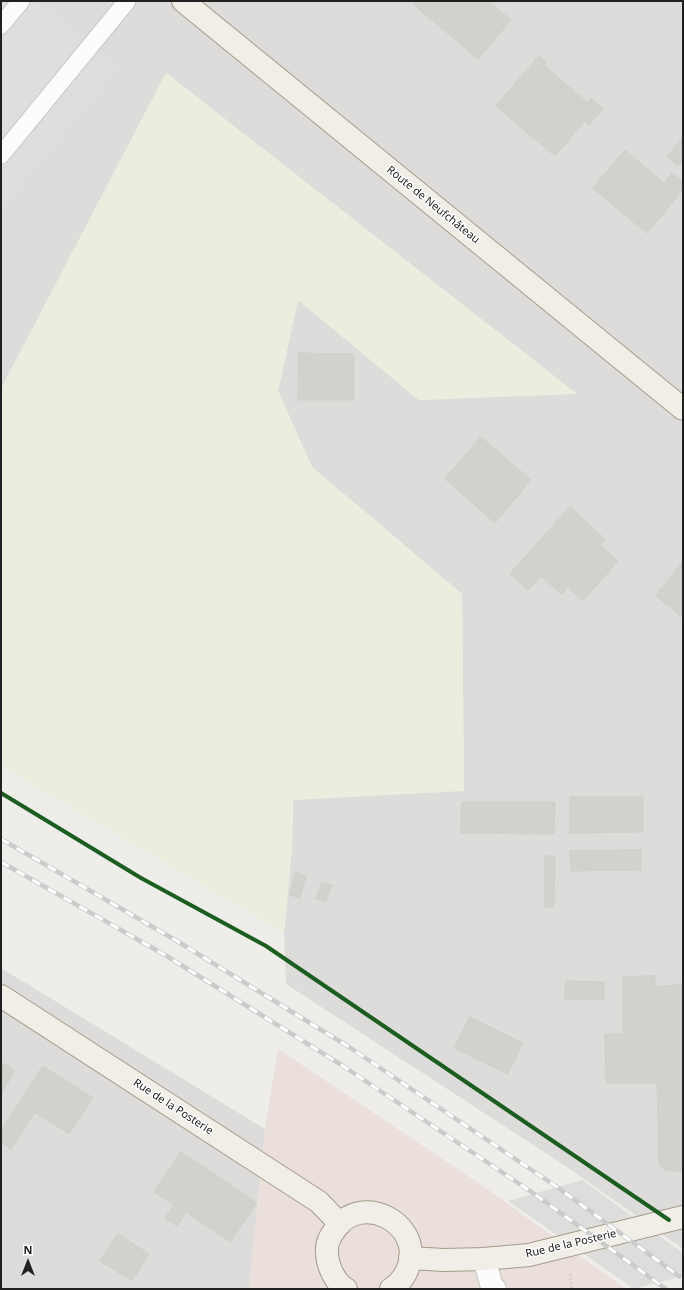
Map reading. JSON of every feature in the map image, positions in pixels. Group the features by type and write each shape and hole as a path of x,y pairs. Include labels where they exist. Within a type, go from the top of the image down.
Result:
{"main road":[{"name":"Route de Neufchâteau","path":"183,1 683,409"},
{"name":"Rue de la Posterie","path":"1,996 319,1202 340,1224"},
{"path":"346,1289 342,1287 331,1271 326,1252 329,1238 340,1224 348,1217 360,1213 377,1213 387,1217 400,1226 408,1235 411,1247 410,1258 405,1275 391,1289"},
{"name":"Rue de la Posterie","path":"410,1258 444,1260 484,1259 529,1255 683,1217"}],"street":[{"path":"484,1259 492,1287 495,1289"}],"lane":[{"path":"1,25 21,1"},
{"path":"1,155 128,1"}],"shaded area":[{"path":"1,1 683,1 683,1249 567,1167 286,984 284,933 292,847 293,800 464,790 462,594 312,467 278,391 298,300 419,400 576,393 166,73 1,389"},
{"path":"1,1 36,1 104,56 117,69 1,209"},
{"path":"166,73 577,394 419,400 298,300 278,391 312,467 462,594 464,791 293,800 292,847 284,933 1,766 1,389"},
{"path":"1,968 265,1129 249,1289 1,1289"},
{"path":"278,1049 483,1186 626,1289 249,1289 265,1129"}],"pier":[{"path":"582,1180 683,1253 683,1276 634,1289 508,1201"}],"building":[{"path":"417,1 488,1 511,20 478,59 414,5"},
{"path":"539,56 547,62 544,65 566,84 525,131 496,106"},
{"path":"566,84 587,102 591,98 603,109 589,125 585,121 555,156 525,131"},
{"path":"683,137 683,160 678,166 667,157"},
{"path":"625,150 652,173 620,211 593,188"},
{"path":"652,173 664,183 672,173 683,182 683,190 647,233 620,211"},
{"path":"299,353 354,354 354,400 298,400"},
{"path":"481,437 531,480 495,523 445,479"},
{"path":"570,507 605,539 600,545 618,561 583,601 568,587 562,595 541,576 528,590 510,574"},
{"path":"683,561 683,618 656,596"},
{"path":"570,797 643,797 643,832 570,833"},
{"path":"462,802 555,802 554,834 461,833"},
{"path":"641,850 641,870 571,871 570,851"},
{"path":"545,856 555,856 554,907 545,907"},
{"path":"296,872 306,876 300,898 290,895"},
{"path":"322,882 332,885 326,902 316,899"},
{"path":"655,976 655,987 683,984 683,1084 606,1083 605,1034 623,1034 623,977"},
{"path":"566,981 604,982 604,1000 565,999"},
{"path":"470,1017 523,1043 508,1074 454,1048"},
{"path":"1,1062 15,1071 1,1094"},
{"path":"43,1066 93,1098 69,1134 35,1112 11,1149 1,1142 1,1131"},
{"path":"683,1084 683,1171 667,1171 659,1165 657,1085"},
{"path":"181,1152 225,1181 199,1221 186,1212 177,1226 165,1218 174,1205 154,1192"},
{"path":"225,1181 257,1203 230,1242 199,1221"},
{"path":"118,1234 149,1254 132,1281 100,1261"}],"railway":[{"path":"1,839 177,941 349,1047 557,1187 683,1279"},
{"path":"1,862 165,955 340,1064 533,1193 666,1289"}],"cycle path":[{"path":"1,793 141,878 266,946 669,1220"}]}
